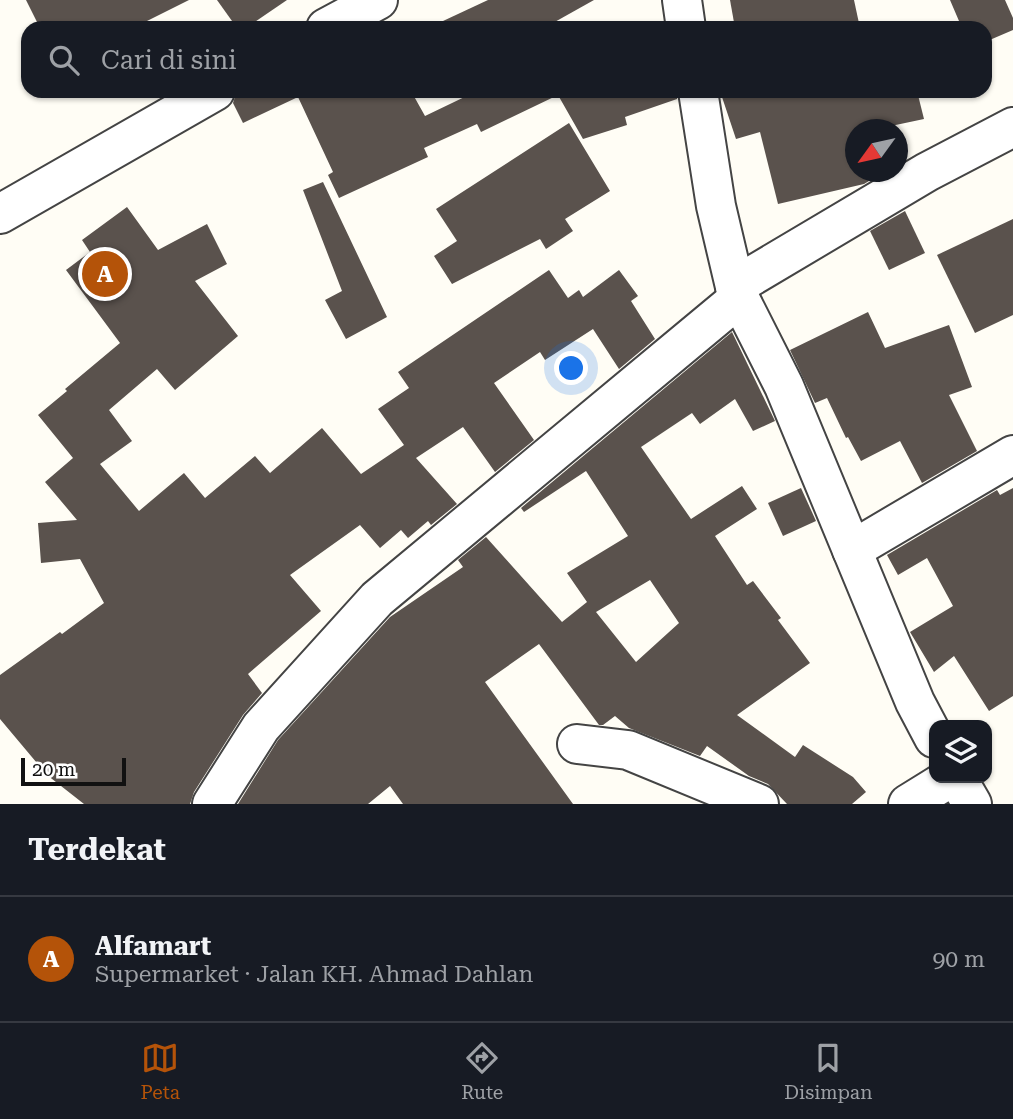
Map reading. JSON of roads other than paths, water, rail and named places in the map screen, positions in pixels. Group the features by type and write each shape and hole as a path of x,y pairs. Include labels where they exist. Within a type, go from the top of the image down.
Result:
{"street":[{"path":"339,21 378,0"},
{"path":"682,0 685,21"},
{"path":"0,214 203,98"},
{"path":"699,98 716,206 737,292 784,386 915,702 929,729"},
{"path":"212,804 261,727 377,599 737,292 927,172 1013,127"},
{"path":"852,550 1013,456"},
{"path":"577,744 628,750 759,804"},
{"path":"908,804 942,783"},
{"path":"960,783 972,804"}],"place":[{"name":"Alfamart","path":"105,274"}]}
